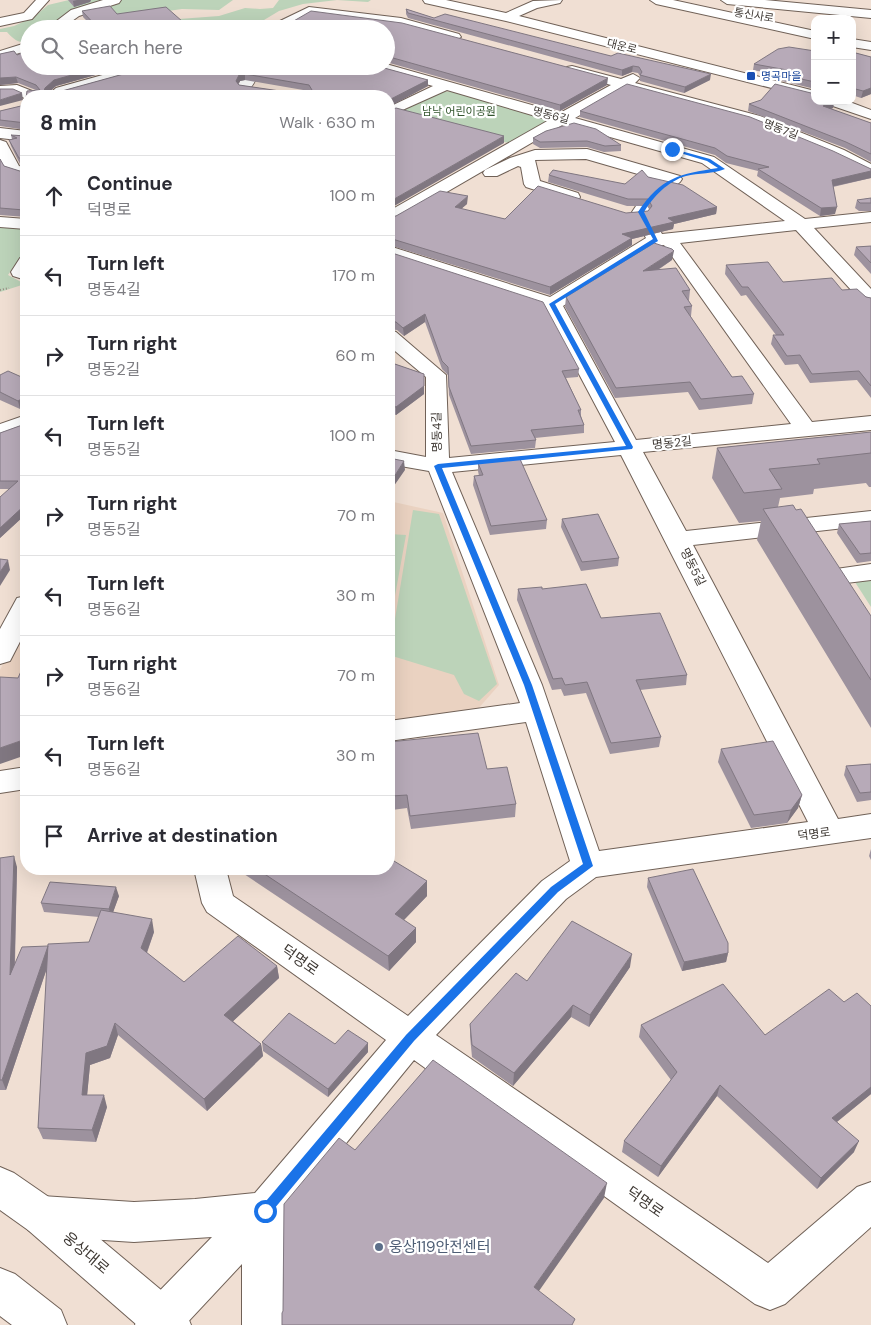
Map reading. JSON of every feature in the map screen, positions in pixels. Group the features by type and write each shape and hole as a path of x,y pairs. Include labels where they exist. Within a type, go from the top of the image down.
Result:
{"main road":[{"path":"0,22 28,16 43,0"},
{"path":"66,20 76,13 115,0"},
{"name":"대운로","path":"429,0 507,17 811,95"},
{"path":"507,17 533,5 556,0"},
{"path":"656,0 811,34"},
{"name":"통신사로","path":"663,0 811,23"},
{"name":"통신사로","path":"700,0 811,17"},
{"path":"727,0 871,14"},
{"path":"295,20 309,11 384,20"},
{"path":"395,21 467,40"},
{"path":"856,23 871,25"},
{"path":"403,34 421,28"},
{"path":"856,44 871,46"},
{"path":"1,54 20,49"},
{"path":"1,54 20,52"},
{"path":"395,215 669,58"},
{"name":"명동7길","path":"559,66 756,120 838,152 871,170"},
{"name":"명동6길","path":"395,71 708,160 799,223 871,300"},
{"path":"65,90 119,75"},
{"path":"239,90 245,86 251,75"},
{"path":"245,86 265,89"},
{"path":"395,109 445,86"},
{"path":"0,90 20,90"},
{"path":"395,100 408,103"},
{"path":"843,105 871,115"},
{"path":"0,133 20,135"},
{"path":"0,145 13,171"},
{"path":"466,174 486,175 516,160 535,155 672,149"},
{"path":"587,154 674,179"},
{"path":"516,160 529,164 532,184 588,202"},
{"path":"723,169 695,173 674,179 633,212 662,239 806,430"},
{"path":"395,253 552,304 662,239 799,223 871,217"},
{"path":"0,222 20,224"},
{"name":"명동5길","path":"552,304 630,447 830,832"},
{"name":"명동4길","path":"395,341 436,375 438,466 528,685 588,866"},
{"name":"명동2길","path":"395,458 438,466 871,423"},
{"path":"0,432 20,424"},
{"path":"678,539 871,518"},
{"path":"804,525 852,598"},
{"path":"838,576 871,572"},
{"path":"2,649 20,615"},
{"path":"395,730 537,712"},
{"path":"0,782 20,779"},
{"name":"덕명로","path":"163,1322 265,1211 410,1038 554,890 588,866 632,858 871,826"},
{"name":"덕명로","path":"211,875 218,902 770,1289 871,1201"},
{"name":"웅상대로","path":"0,1186 42,1216 163,1322"},
{"path":"42,1216 134,1222 195,1219 265,1211 262,1282 263,1325"},
{"path":"0,1289 46,1325"}],"shaded area":[{"path":"395,502 443,513 499,685 477,710 395,720"},
{"path":"20,631 20,740 0,738 0,670"}],"green space":[{"path":"69,0 111,0 75,12 61,20 27,20 48,5"},
{"path":"119,0 233,0 219,10 182,9 119,18 111,11 73,17"},
{"path":"279,0 337,0 303,4 279,11 264,20 177,20 219,16 245,8 273,8"},
{"path":"337,0 371,0 368,2"},
{"path":"20,23 20,42 11,37 7,32 0,32 0,29"},
{"name":"남낙 어린이공원","path":"453,91 545,117 547,122 508,143 397,112 441,92"},
{"path":"0,225 20,227 20,258 8,275 20,281 20,286 0,292"},
{"path":"413,510 439,514 497,684 479,701 464,694 454,675 395,657 395,619"},
{"path":"395,534 406,535 395,596"},
{"path":"871,580 871,607 855,582"}],"building":[{"path":"110,6 117,14 166,7 181,20 90,20 82,11"},
{"path":"406,9 434,18 445,14 611,56 618,53 711,74 685,87 640,75 642,72 639,67 633,66 622,70 408,13"},
{"path":"311,11 379,20 295,20"},
{"path":"395,22 608,78 560,105 395,59"},
{"path":"789,47 811,50 811,81 783,75 787,70 754,64 778,49"},
{"path":"14,51 17,55 20,54 20,75 72,75 54,80 44,90 40,90 36,85 16,77 0,78 0,54"},
{"path":"856,53 871,57 871,88 863,91 856,89"},
{"path":"395,71 428,80 395,97 395,90 312,90 309,85 251,75 395,75"},
{"path":"120,75 239,75 236,81 239,85 273,90 66,90"},
{"path":"627,84 750,117 833,151 871,169 871,171 832,180 837,207 821,208 758,169 769,167 727,156 715,148 580,111"},
{"path":"775,84 811,93 811,105 826,105 823,106 871,123 871,154 846,142 749,104 761,100"},
{"path":"0,89 13,89 20,92 20,94 0,100"},
{"path":"20,106 20,122 0,120 0,111"},
{"path":"396,108 504,136 395,199"},
{"path":"574,123 596,129 621,145 605,146 587,141 540,142 533,138 546,131"},
{"path":"11,135 20,136 20,158 9,140 17,138"},
{"path":"0,159 4,166 20,171 20,210 0,208"},
{"path":"553,170 625,184 642,170 648,177 683,185 717,207 668,218 674,222 622,234 632,238 550,287 395,240 395,216 440,191 468,196 455,207 505,219 538,186 626,213 648,211 652,206 648,199 628,199 549,175"},
{"path":"871,198 871,203 860,203 857,200"},
{"path":"654,243 674,251 643,271 676,268 690,290 682,291 692,306 684,307 732,377 742,376 754,394 701,399 690,382 616,388 566,297"},
{"path":"871,246 871,263 856,247"},
{"path":"395,254 543,302 579,369 562,371 581,410 578,410 584,425 531,430 536,440 471,446 449,387 448,367 442,361 425,314 403,328 396,322"},
{"path":"768,262 783,282 832,278 842,290 857,289 866,297 871,298 871,386 859,371 812,374 800,355 787,356 773,335 784,335 748,287 742,287 726,265"},
{"path":"395,364 424,374 424,386 396,407"},
{"path":"8,371 20,376 20,400 18,401 0,392 0,375"},
{"path":"20,426 20,510 0,528 0,497 18,481 0,481 0,433"},
{"path":"871,432 871,453 817,459 820,464 769,469 782,489 744,493 717,448"},
{"path":"395,459 404,461 395,475"},
{"path":"520,459 547,520 491,526 474,476 483,475 478,463"},
{"path":"793,505 796,510 801,509 871,616 871,680 763,509"},
{"path":"598,514 619,558 582,562 562,519"},
{"path":"871,521 871,553 860,554 839,524"},
{"path":"0,559 8,560 0,572"},
{"path":"586,584 601,618 660,613 687,675 636,680 661,737 611,743 587,682 565,685 562,678 553,679 518,589 542,587 542,589"},
{"path":"20,674 20,741 0,748 0,677 18,678"},
{"path":"478,733 487,769 507,767 516,804 410,816 407,795 395,796 395,741"},
{"path":"773,741 802,795 791,810 754,815 721,749"},
{"path":"871,764 871,792 860,793 846,766"},
{"path":"14,856 10,975 22,947 48,946 2,1080 0,1080 0,858"},
{"path":"395,862 427,881 395,914 416,928 388,956 266,875 395,875"},
{"path":"693,869 728,943 728,953 684,962 648,878"},
{"path":"50,882 116,887 109,909 41,903"},
{"path":"101,910 152,919 141,948 184,982 238,936 277,966 224,1015 261,1044 204,1099 115,1023 107,1046 86,1053 82,1095 104,1095 92,1130 38,1128 48,944 89,942"},
{"path":"572,921 632,954 590,1015 573,1005 514,1073 472,1045 470,1024 516,973 527,981"},
{"path":"723,984 765,1035 829,989 844,1002 857,993 871,1006 871,1087 832,1118 859,1141 821,1178 720,1085 661,1166 624,1141 677,1072 641,1025"},
{"path":"289,1013 335,1044 348,1030 368,1043 328,1089 262,1042"},
{"path":"433,1060 607,1183 534,1287 575,1319 572,1325 282,1325 284,1204 339,1138 355,1150"}],"place":[{"name":"명곡마을","path":"751,76"},
{"name":"웅상119안전센터","path":"379,1247"}],"route":[{"path":"265,1211 410,1038 554,890 588,866 528,685 438,466 630,447 552,304 656,240 641,212 650,198 666,185 682,175 723,169 708,160 672,149"}]}
